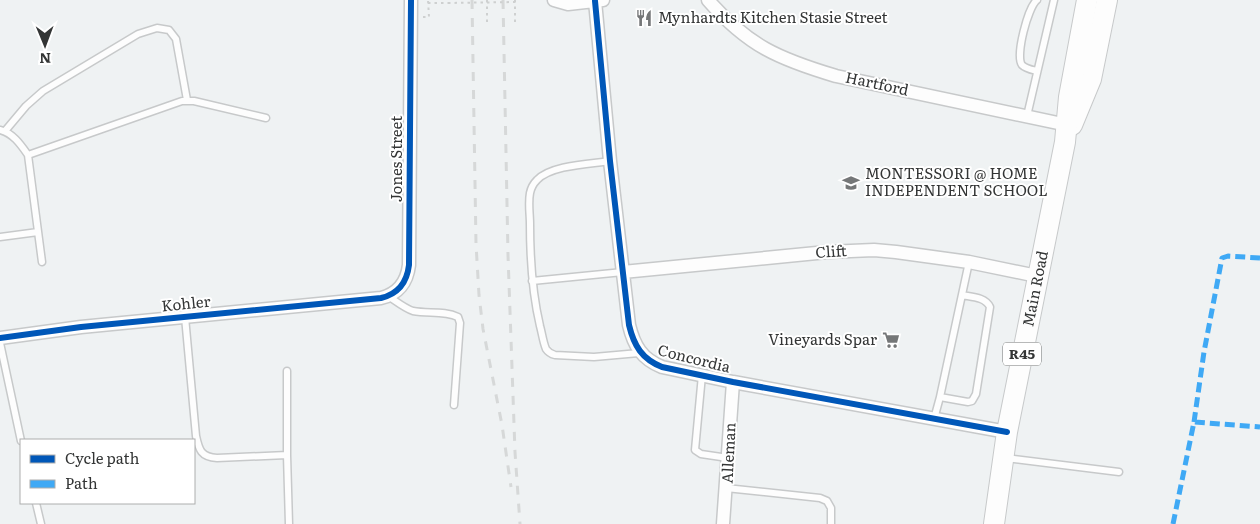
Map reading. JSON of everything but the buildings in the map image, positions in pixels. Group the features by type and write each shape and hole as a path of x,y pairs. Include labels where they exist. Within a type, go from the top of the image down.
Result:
{"main road":[{"name":"Main Road","path":"994,524 1007,432 1067,131 1069,97 1087,0"},
{"name":"Main Road","path":"1067,131 1091,79 1108,0"}],"street":[{"name":"Jones Street","path":"388,296 400,288 405,280 409,265 411,0"},
{"path":"554,0 563,3 599,0"},
{"name":"Concordia","path":"599,0 610,161 629,325 632,339 639,353 651,363 702,376 1007,432"},
{"name":"Hartford","path":"708,0 723,17 763,48 778,57 836,76 1027,116 1067,131"},
{"name":"Clift","path":"624,272 851,251 896,252 969,262 1037,276"},
{"name":"Kohler","path":"0,338 81,327 388,296"},
{"name":"Alleman","path":"724,524 733,382"}],"lane":[{"path":"1037,0 1029,10 1020,56 1022,65 1037,71"},
{"path":"1027,116 1054,0"},
{"path":"42,262 28,156 19,142 2,131 43,91 138,34 157,28 168,30 176,39 187,100"},
{"path":"28,156 170,104 187,100 266,118"},
{"path":"610,161 575,165 553,171 535,181 529,199 532,281 545,346 550,353 561,356 594,357 639,353"},
{"path":"0,237 38,232"},
{"path":"934,419 969,262"},
{"path":"532,281 624,272"},
{"path":"940,397 972,402 976,394 990,306 984,300 962,295"},
{"path":"388,296 409,309 421,312 447,313 459,319 454,405"},
{"path":"185,317 199,451 207,457 217,458 287,455"},
{"path":"0,343 21,439"},
{"path":"287,372 289,524"},
{"path":"702,376 695,450 701,454 728,458"},
{"path":"1003,458 1119,472"},
{"path":"726,488 820,498 827,501 831,508 831,524"},
{"path":"36,504 42,524"}],"path":[{"path":"411,17 429,17 428,1 515,1 515,23"},
{"path":"487,1 487,24"}],"railway":[{"path":"472,0 476,244 479,295 483,329 502,425 511,487"},
{"path":"503,0 508,255 515,452 520,524"}],"marked path":[{"path":"1194,422 1204,352 1222,258 1228,256 1260,258"},
{"path":"1173,524 1194,422 1260,427"}],"cycle path":[{"path":"0,338 81,327 381,298 397,290 404,282 409,265 411,0"},
{"path":"595,1 610,161 629,325 633,339 644,356 662,367 733,382 1007,432"}],"place":[{"name":"Mynhardts Kitchen Stasie Street","path":"644,18"},
{"name":"MONTESSORI @ HOME INDEPENDENT SCHOOL","path":"851,183"},
{"name":"Vineyards Spar","path":"891,340"}]}
